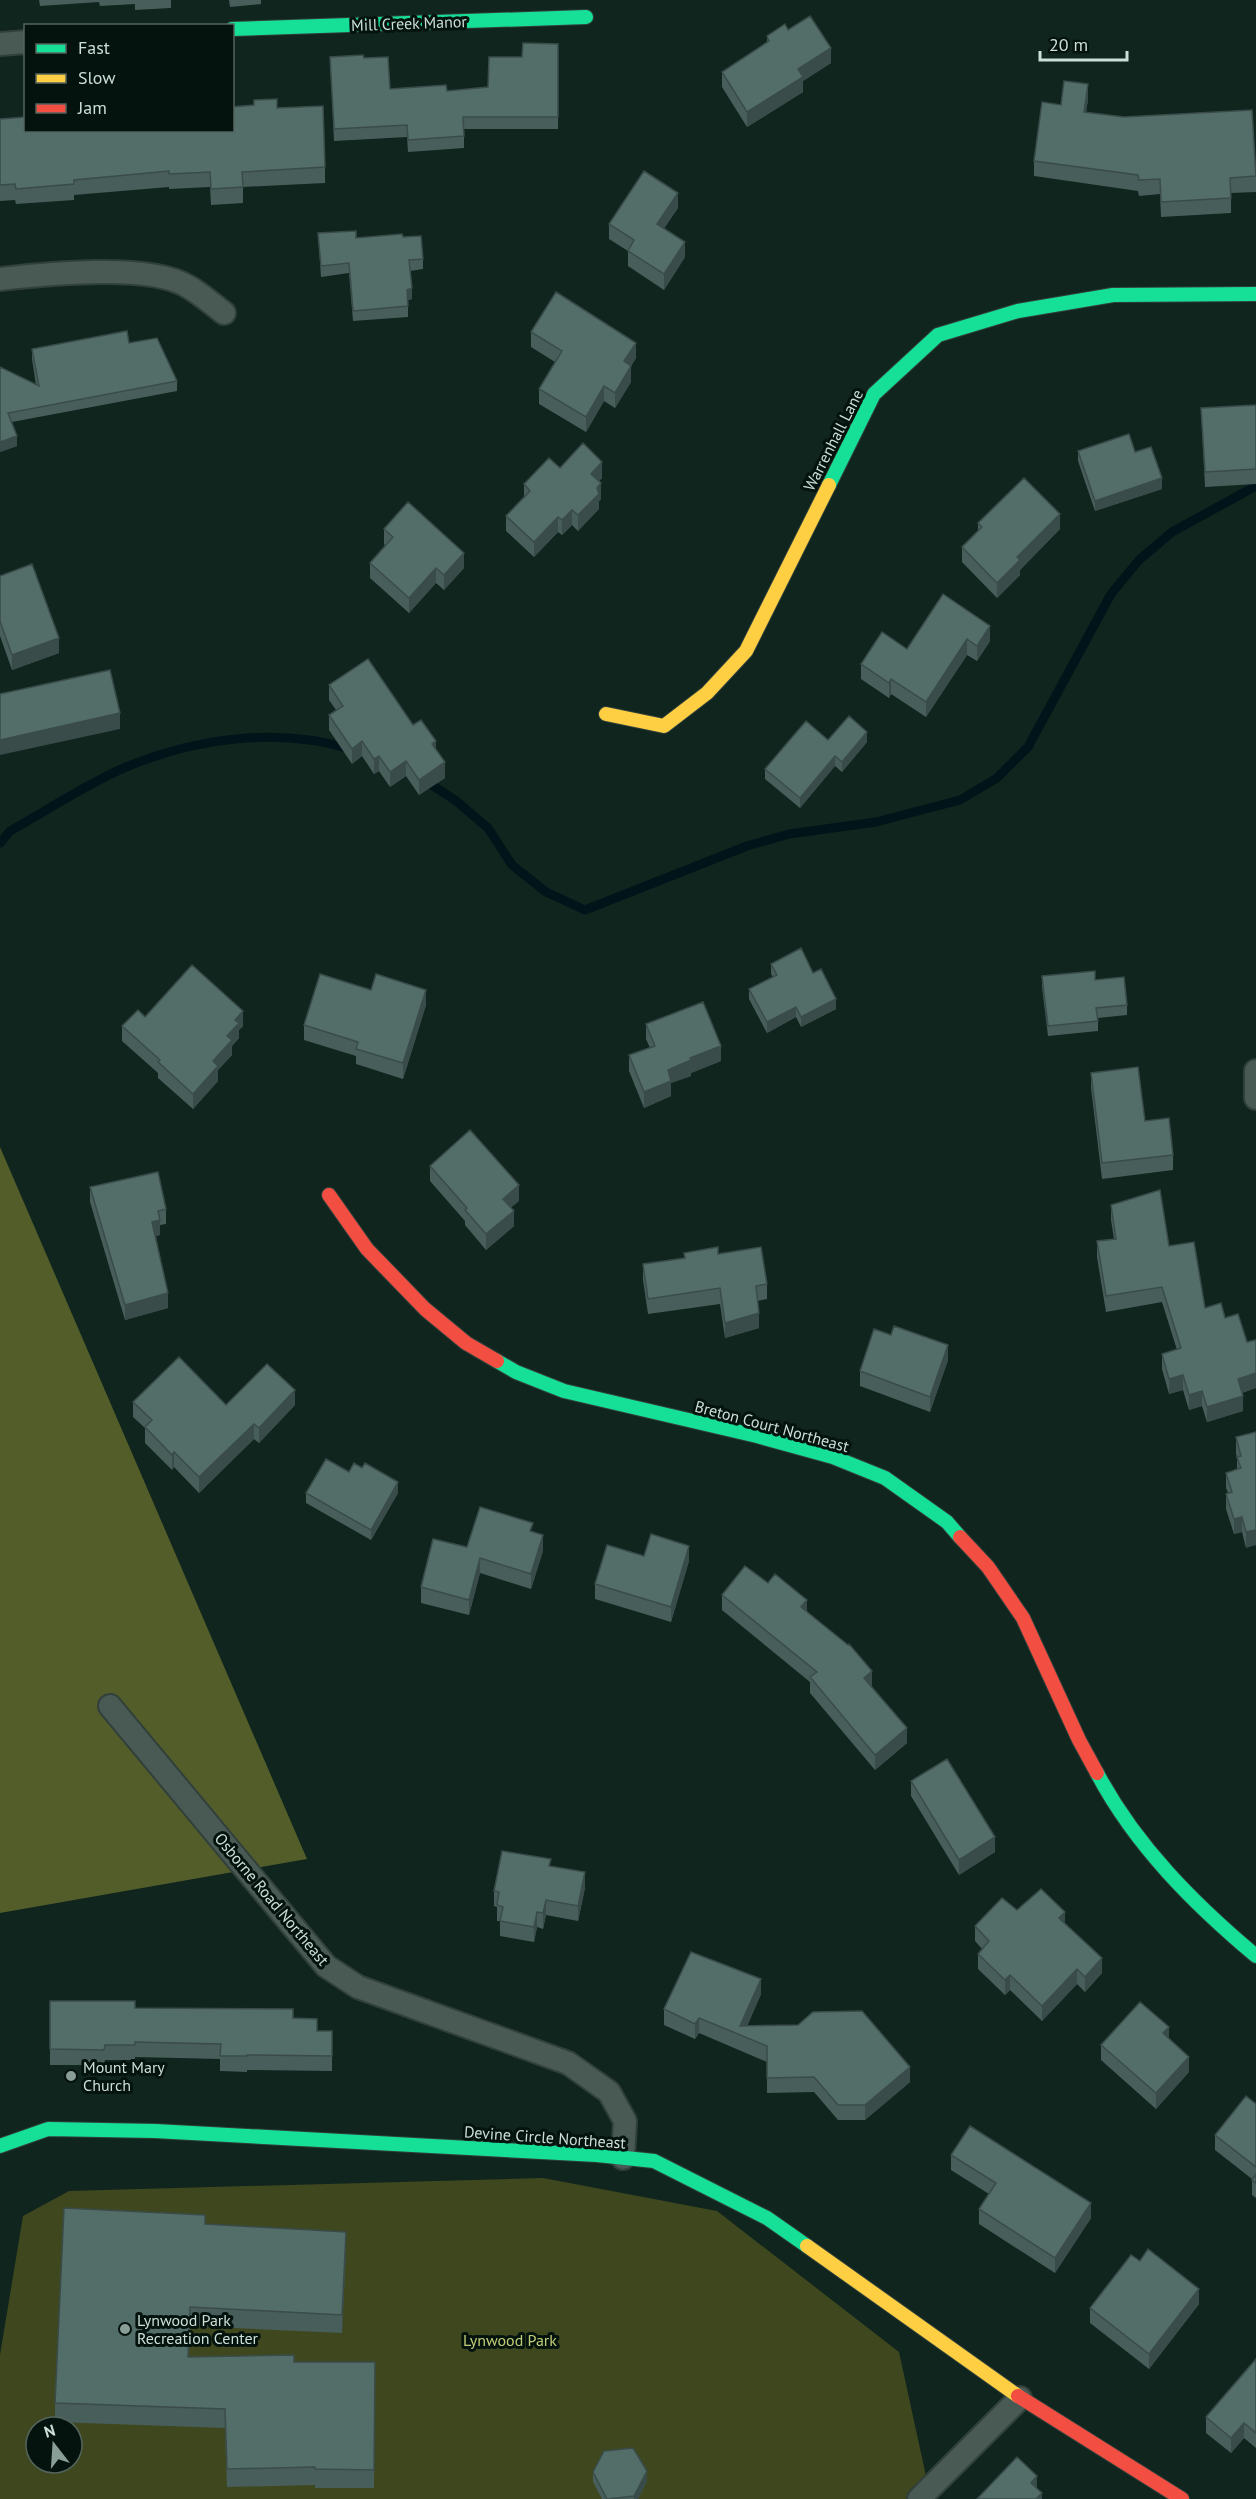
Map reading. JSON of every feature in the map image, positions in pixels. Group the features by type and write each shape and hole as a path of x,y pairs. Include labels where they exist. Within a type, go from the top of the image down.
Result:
{"street":[{"name":"Mill Creek Manor","path":"234,29 586,17"},
{"path":"0,44 24,42"},
{"path":"0,279 64,272 151,275 186,285 224,313"},
{"name":"Warrenhall Lane","path":"606,714 664,726 707,693 746,651 874,394 938,335 1018,310 1113,295 1256,294"},
{"path":"1256,1071 1256,1098"},
{"name":"Breton Court Northeast","path":"329,1195 367,1249 425,1309 466,1343 516,1372 564,1391 757,1436 833,1457 885,1478 947,1522 988,1567 1023,1618 1079,1740 1114,1805 1153,1855 1210,1917 1256,1956"},
{"name":"Osborne Road Northeast","path":"110,1706 326,1966 358,1987 568,2063 609,2092 625,2121 623,2158"},
{"name":"Devine Circle Northeast","path":"0,2146 48,2129 155,2131 654,2161 766,2218 1020,2398"},
{"path":"919,2499 1020,2398 1182,2499"}],"green space":[{"path":"0,1147 307,1859 0,1913"},
{"name":"Lynwood Park","path":"543,2178 717,2211 899,2352 931,2499 0,2499 0,2355 23,2216 69,2191"}],"building":[{"path":"810,16 831,48 798,69 803,77 747,112 722,72 769,41 767,36 785,24 788,30"},
{"path":"523,43 558,44 558,117 463,117 464,136 408,140 407,125 334,129 330,57 363,55 364,58 388,57 390,89 446,85 447,91 488,87 489,57 522,57"},
{"path":"1064,81 1088,84 1084,112 1124,117 1252,110 1256,176 1230,178 1231,198 1161,202 1160,179 1139,180 1138,175 1034,161 1042,102 1061,105"},
{"path":"277,99 277,108 323,106 325,167 242,172 243,187 211,189 210,172 169,174 169,171 74,180 74,184 16,189 15,184 0,185 0,119 24,117 24,132 234,132 234,107 254,105 254,100"},
{"path":"644,171 678,193 657,224 685,242 664,274 628,251 634,240 609,224"},
{"path":"356,231 356,238 402,234 403,237 421,236 423,259 409,260 412,288 407,290 408,306 353,311 349,263 321,266 318,233"},
{"path":"556,292 636,343 624,361 631,366 615,393 604,386 586,417 539,389 562,351 531,332"},
{"path":"127,331 129,343 157,338 177,381 8,413 17,436 0,442 0,367 39,386 32,349"},
{"path":"1256,405 1256,469 1205,472 1201,408"},
{"path":"1129,434 1135,452 1151,447 1162,478 1095,501 1078,451"},
{"path":"583,443 602,462 591,474 601,483 597,488 599,494 578,515 572,510 562,520 558,517 534,542 506,516 530,491 524,484 549,458 560,468"},
{"path":"1024,478 1060,514 1017,557 1020,560 997,583 962,547 982,527 978,523"},
{"path":"408,502 464,553 444,575 436,568 409,598 370,563 393,537 384,529"},
{"path":"32,564 59,638 12,655 0,621 0,576"},
{"path":"943,594 990,626 977,646 967,639 926,702 891,679 889,683 861,664 882,632 907,649"},
{"path":"368,659 413,725 421,720 436,741 432,744 445,762 419,780 406,761 390,772 379,756 374,759 362,741 352,749 329,715 343,706 329,685"},
{"path":"110,670 120,713 0,740 0,694"},
{"path":"849,716 867,732 842,762 835,756 800,798 765,769 806,721 828,740"},
{"path":"801,948 813,973 821,969 836,999 801,1017 796,1007 767,1022 749,989 777,975 771,964"},
{"path":"192,965 243,1011 235,1020 239,1023 227,1036 232,1040 213,1061 218,1066 193,1094 122,1026 138,1010 145,1017"},
{"path":"1095,971 1095,980 1124,977 1127,1005 1096,1008 1098,1021 1048,1026 1042,976"},
{"path":"320,974 371,990 376,974 426,990 403,1063 356,1049 358,1042 304,1025"},
{"path":"703,1002 721,1046 690,1058 691,1060 668,1070 671,1081 644,1092 629,1055 655,1046 646,1024"},
{"path":"1138,1067 1145,1121 1169,1118 1173,1155 1102,1163 1091,1073"},
{"path":"470,1130 519,1185 503,1199 514,1211 486,1234 465,1210 467,1208 430,1166"},
{"path":"158,1172 166,1209 158,1211 160,1220 152,1222 168,1293 125,1305 90,1187"},
{"path":"1160,1190 1169,1246 1194,1242 1205,1308 1221,1303 1225,1318 1238,1314 1247,1342 1256,1340 1256,1373 1238,1379 1243,1396 1207,1407 1202,1391 1189,1395 1183,1375 1169,1379 1162,1354 1181,1348 1162,1287 1106,1296 1097,1241 1116,1239 1111,1205"},
{"path":"718,1247 718,1254 761,1247 767,1284 756,1286 759,1313 725,1323 720,1288 648,1299 643,1264 685,1258 684,1253"},
{"path":"894,1326 948,1345 930,1397 860,1371 874,1329 891,1335"},
{"path":"179,1357 226,1405 267,1364 295,1390 259,1428 254,1424 199,1477 174,1452 172,1455 145,1427 152,1420 133,1402"},
{"path":"1256,1432 1256,1530 1246,1532 1242,1517 1234,1519 1226,1494 1232,1492 1226,1473 1241,1468 1237,1457 1241,1456 1236,1437"},
{"path":"326,1459 349,1472 354,1463 362,1468 365,1463 398,1482 371,1530 306,1493"},
{"path":"480,1507 533,1523 530,1531 543,1535 531,1574 480,1558 469,1600 421,1587 433,1539 467,1547"},
{"path":"651,1534 689,1546 671,1607 595,1584 607,1545 644,1556"},
{"path":"745,1566 768,1583 775,1574 807,1600 801,1607 849,1644 872,1671 864,1678 907,1728 875,1755 810,1677 817,1672 722,1595"},
{"path":"947,1759 995,1837 959,1860 911,1781"},
{"path":"502,1851 551,1859 549,1866 585,1872 578,1906 546,1900 543,1913 537,1912 534,1927 500,1921 503,1907 497,1905 499,1892 494,1891"},
{"path":"1041,1889 1065,1912 1059,1918 1102,1958 1085,1977 1077,1969 1042,2006 1010,1975 1005,1980 978,1954 989,1941 975,1926 1002,1898 1017,1910"},
{"path":"691,1952 761,1979 740,2026 798,2025 813,2012 862,2011 910,2067 865,2105 838,2105 814,2077 767,2078 767,2046 699,2018 695,2024 664,2009"},
{"path":"50,2001 135,2001 135,2008 293,2009 293,2018 317,2019 317,2031 332,2031 332,2056 220,2056 221,2044 135,2042 135,2045 105,2045 104,2050 50,2049"},
{"path":"1140,2002 1169,2027 1163,2033 1189,2057 1156,2093 1101,2045"},
{"path":"1246,2096 1256,2104 1256,2167 1215,2135"},
{"path":"970,2126 1091,2203 1055,2258 979,2209 996,2183 951,2155"},
{"path":"64,2208 205,2215 205,2224 346,2232 342,2315 190,2307 188,2357 294,2355 294,2362 375,2362 374,2470 315,2469 315,2467 227,2469 225,2409 55,2403"},
{"path":"1148,2249 1199,2289 1149,2354 1090,2308 1131,2255 1140,2261"},
{"path":"1256,2359 1256,2433 1244,2423 1231,2438 1206,2417"},
{"path":"633,2448 647,2471 634,2496 607,2499 593,2472 604,2451"},
{"path":"1017,2457 1037,2476 1031,2483 1042,2493 1036,2499 977,2499"}],"waterway":[{"path":"424,780 455,800 488,828 512,865 546,892 585,910 747,846 789,834 876,822 960,800 997,778 1028,747 1111,594 1139,560 1172,532 1256,486"},
{"path":"0,843 10,831 97,781 126,767 180,749 208,743 266,737 294,738 350,749"}],"traffic: fast":[{"path":"234,29 586,17"},
{"path":"829,485 874,394 938,335 1018,311 1113,295 1256,294"},
{"path":"497,1361 516,1372 564,1391 757,1436 833,1457 885,1478 947,1522 960,1537"},
{"path":"1097,1773 1129,1825 1148,1849 1210,1916 1256,1956"},
{"path":"0,2146 48,2129 155,2131 597,2155 654,2161 767,2218 807,2246"}],"traffic: slow":[{"path":"606,714 664,726 707,693 746,651 829,485"},
{"path":"807,2246 1018,2396"}],"traffic: jam":[{"path":"329,1195 367,1249 425,1309 466,1343 497,1361"},
{"path":"960,1537 988,1567 1023,1618 1079,1740 1097,1773"},
{"path":"1018,2396 1182,2499"}],"place":[{"name":"Mount Mary Church","path":"71,2076"},
{"name":"Lynwood Park Recreation Center","path":"125,2329"}]}
